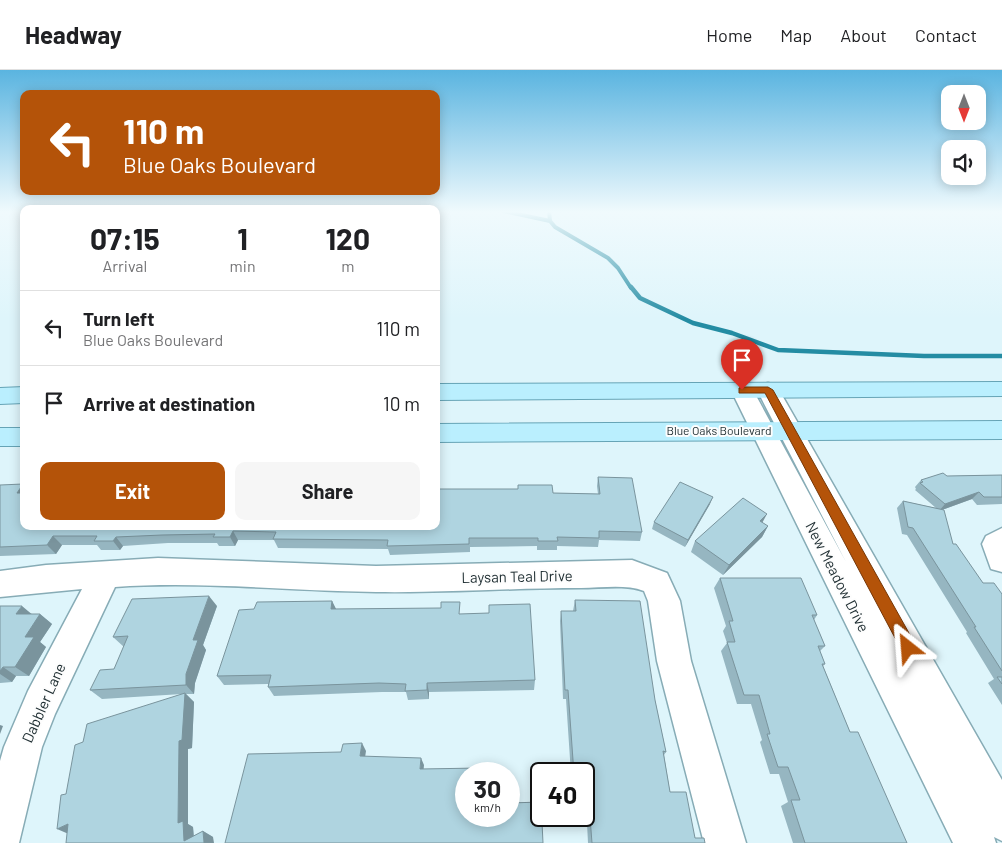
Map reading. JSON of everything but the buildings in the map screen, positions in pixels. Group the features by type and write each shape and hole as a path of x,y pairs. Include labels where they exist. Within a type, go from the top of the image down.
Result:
{"main road":[{"path":"440,392 1002,389"},
{"path":"0,396 20,395"},
{"name":"Blue Oaks Boulevard","path":"440,433 1002,430"},
{"path":"0,438 20,437"}],"street":[{"name":"New Meadow Drive","path":"755,390 975,843"},
{"name":"New Meadow Drive","path":"776,431 1002,820"},
{"path":"1002,540 996,544 1002,560"},
{"name":"Laysan Teal Drive","path":"105,575 158,571 217,571 376,579 514,575 611,576 632,573 656,582 664,601 674,661 725,843"},
{"path":"0,584 46,578 105,575"},
{"name":"Dabbler Lane","path":"0,837 23,747 41,704 105,575"}],"waterway":[{"path":"589,247 608,258 618,268 631,288"},
{"path":"631,287 640,298 693,323 732,333 778,350 924,356 1002,356"}],"route":[{"path":"742,390 768,390 908,648"}]}
